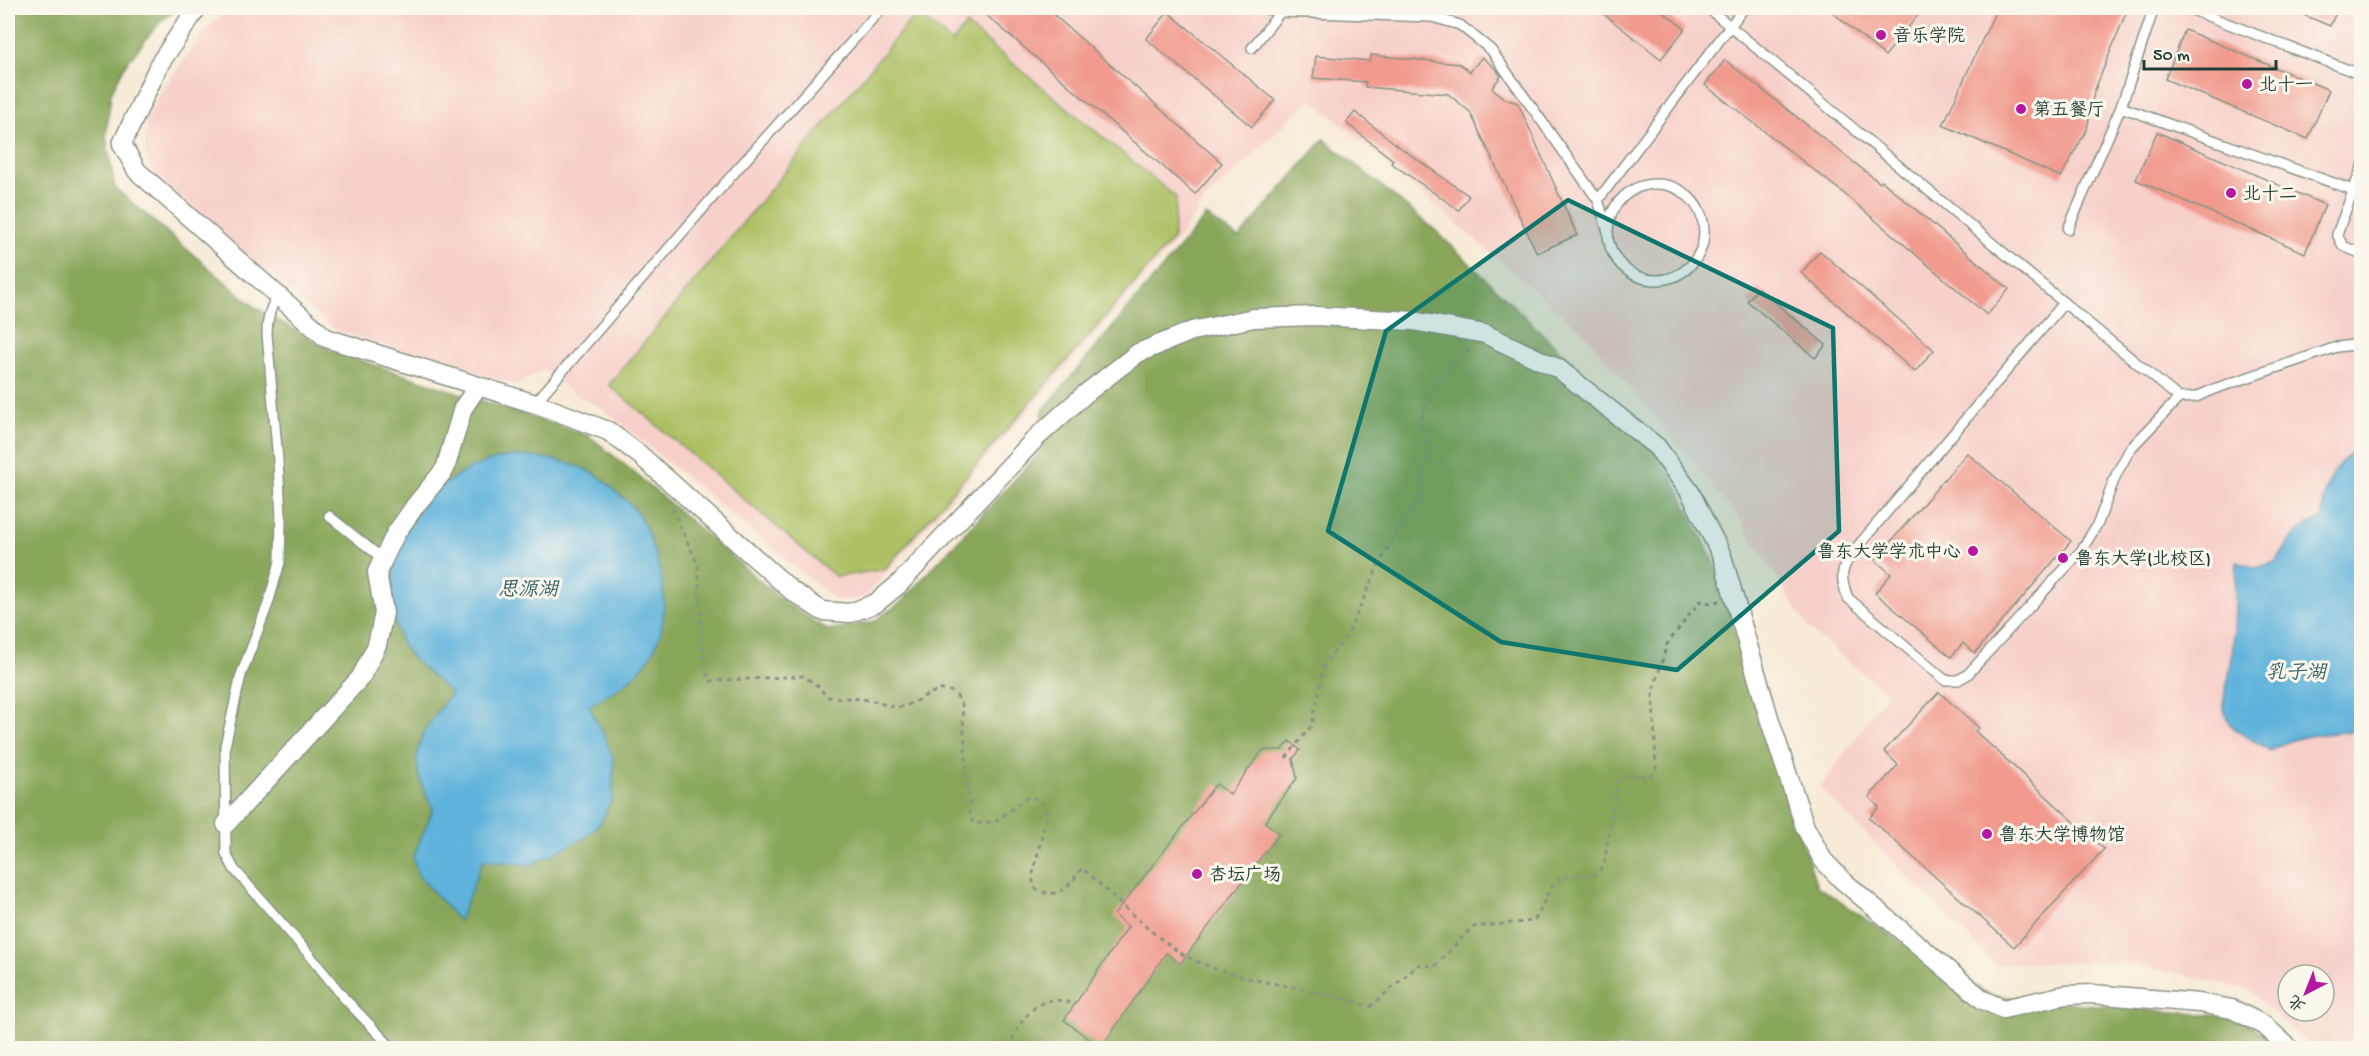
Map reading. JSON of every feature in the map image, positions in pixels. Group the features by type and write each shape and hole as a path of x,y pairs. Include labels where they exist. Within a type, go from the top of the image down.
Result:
{"street":[{"path":"197,8 160,63 123,144 137,171 327,338 534,404 608,431 640,455 792,591 822,611 850,613 876,603 898,585 1037,437 1085,394 1138,353 1192,331 1254,318 1314,316 1413,321 1485,334 1559,369 1657,447 1690,492 1722,556 1770,721 1805,827 1823,860 1842,880 1983,1000 2003,1009 2065,995 2092,994 2199,1003 2232,1009 2264,1025 2289,1048"},
{"path":"226,824 361,677 377,645 384,613 377,572 396,533 445,469 464,408 478,386"}],"lane":[{"path":"534,404 733,174 882,8"},
{"path":"1262,8 1432,17 1460,25 1491,50 1598,200 1612,252 1618,262 1636,276 1659,280 1671,278 1690,266 1702,246 1704,235 1704,223 1694,202 1676,188 1653,183 1630,190 1614,207 1607,229"},
{"path":"1708,8 2180,398"},
{"path":"1598,200 1744,8"},
{"path":"2068,228 2121,107 2154,8"},
{"path":"2187,8 2361,75"},
{"path":"1252,48 1282,10"},
{"path":"2121,107 2353,190"},
{"path":"2361,167 2337,234 2343,246 2361,254"},
{"path":"279,294 273,302 267,322 267,334 278,461 281,517 280,562 268,604 241,675 225,746 226,854 234,869 345,999 392,1048"},
{"path":"2064,303 1851,553 1843,566 1842,583 1848,598 1945,680 1958,680 1967,675 2070,563 2098,523 2116,475 2130,449 2180,398 2196,397 2337,347 2361,344"},
{"path":"329,516 383,560"}],"path":[{"path":"1286,758 1312,725 1324,664 1348,634 1378,566 1397,531 1418,503 1427,451 1422,421 1432,385 1485,334"},
{"path":"668,501 698,566 703,655 708,681 803,676 818,686 827,697 872,701 898,708 940,690 950,692 959,698 962,705 970,818 975,824 996,821 1028,797 1037,798 1045,805 1047,814 1032,878 1035,888 1045,894 1057,893 1069,885 1082,868 1172,948 1199,963 1251,980 1342,996 1370,1006 1418,965 1435,966 1472,927 1534,921 1542,910 1551,887 1562,878 1596,874 1604,865 1617,782 1623,776 1651,775 1656,770 1653,692 1667,644 1700,601 1710,603 1734,597"},
{"path":"1009,1048 1016,1030 1031,1011 1052,1000 1075,1004"}],"highlighted area":[{"path":"1568,200 1833,328 1839,531 1677,670 1501,642 1328,531 1386,331"}],"shaded area":[{"name":"鲁东大学(北校区)","path":"228,8 2361,8 2361,1048 2313,1048 2285,1023 2336,1023 2336,963 2276,963 2276,1014 2249,990 2120,961 1996,965 1820,788 1887,693 1809,629 1739,518 1583,332 1311,99 1206,199 1179,238 864,598 835,600 603,409 574,394 543,369 516,385 335,330 154,177 144,151 146,121 164,87 208,28"}],"green space":[{"path":"8,8 179,8 160,22 126,64 111,93 106,137 115,188 256,308 332,351 589,436 788,605 828,630 873,622 901,602 1042,450 1043,410 1206,216 1239,238 1324,139 1434,229 1579,369 1663,459 1717,568 1757,709 1817,886 1899,941 1992,996 2243,1018 2279,1048 8,1048"},
{"path":"917,12 952,43 966,25 1176,197 1173,239 885,569 836,577 609,385"}],"water":[{"name":"乳子湖","path":"2361,448 2361,730 2302,737 2270,751 2238,731 2228,721 2225,714 2225,695 2234,639 2237,562 2256,568 2276,562 2291,540 2306,525 2322,519 2327,486 2331,477 2342,461"},
{"name":"思源湖","path":"511,456 554,460 585,469 601,478 633,507 650,537 658,563 664,593 663,623 653,651 639,671 618,688 589,706 607,742 614,763 612,799 601,822 585,838 531,865 483,860 459,921 418,875 413,858 433,809 418,772 420,742 428,725 451,694 413,658 400,640 393,608 394,570 400,545 410,523 424,503 442,486 463,472 486,462"}],"building":[{"path":"978,8 1046,8 1222,163 1195,194"},
{"path":"1596,8 1658,8 1685,29 1661,59"},
{"name":"音乐学院","path":"1827,8 1911,8 1919,14 1885,56"},
{"name":"第五餐厅","path":"1997,8 2128,8 2094,92 2087,129 2061,177 1943,125"},
{"path":"2287,8 2338,8 2330,26"},
{"path":"1168,12 1275,100 1252,127 1146,39"},
{"name":"北十一","path":"2185,30 2329,90 2308,139 2165,79"},
{"path":"1371,55 1460,64 1470,72 1482,57 1497,70 1501,76 1492,88 1505,99 1518,103 1577,235 1537,253 1470,112 1448,94 1365,87 1366,82 1313,78 1316,56 1370,61"},
{"path":"1725,60 1880,183 1882,181 2009,289 1987,315 1841,191 1705,85"},
{"path":"1355,112 1469,196 1459,210 1391,163 1393,160 1346,123"},
{"name":"北十二","path":"2157,132 2325,205 2305,253 2136,180"},
{"path":"1820,251 1934,350 1915,372 1801,273"},
{"path":"1758,288 1826,345 1815,358 1747,301"},
{"name":"鲁东大学学术中心","path":"1967,453 2071,541 1975,653 1963,643 1951,657 1875,593 1891,574 1875,560"},
{"name":"鲁东大学博物馆","path":"1939,692 1979,728 1975,731 2104,849 2014,947 1869,818 1879,807 1869,797 1898,765 1884,751"},
{"name":"杏坛广场","path":"1290,741 1300,750 1293,759 1297,778 1265,822 1279,834 1180,964 1166,953 1101,1048 1064,1020 1128,927 1114,915 1216,784 1230,794 1263,750 1282,750"}],"place":[{"name":"音乐学院","path":"1881,35"},
{"name":"北十一","path":"2247,84"},
{"name":"第五餐厅","path":"2021,109"},
{"name":"北十二","path":"2231,193"},
{"name":"鲁东大学学术中心","path":"1973,551"},
{"name":"鲁东大学(北校区)","path":"2063,558"},
{"name":"鲁东大学博物馆","path":"1987,834"},
{"name":"杏坛广场","path":"1197,874"}]}
